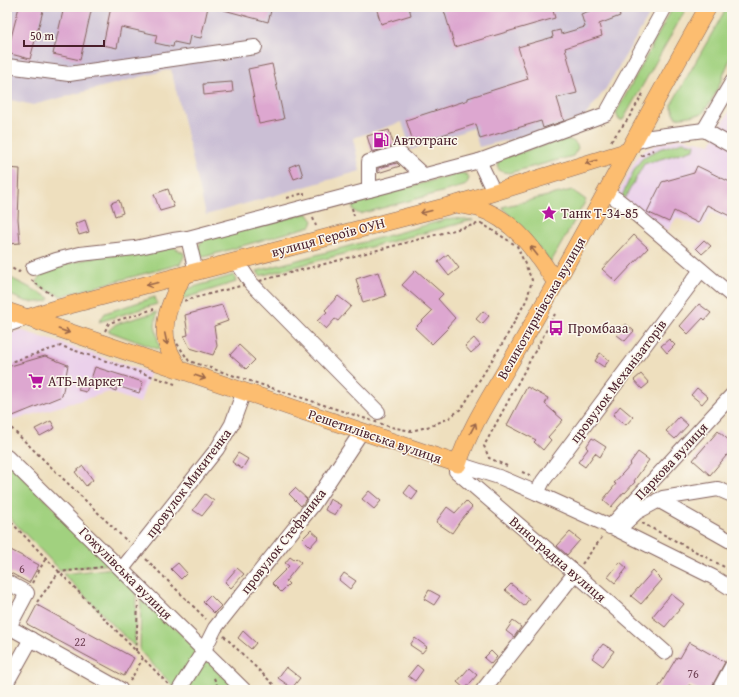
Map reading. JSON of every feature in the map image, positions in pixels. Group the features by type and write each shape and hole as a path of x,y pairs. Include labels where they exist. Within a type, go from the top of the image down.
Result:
{"main road":[{"name":"Великотирнівська вулиця","path":"458,464 465,442 476,422 607,193 634,152 657,97 708,7"},
{"name":"вулиця Героїв ОУН","path":"27,318 62,307 456,204 634,152"},
{"path":"456,204 478,208 489,212 513,228 534,250 556,283"},
{"path":"179,370 167,345 164,326 170,305 189,274"},
{"name":"Решетилівська вулиця","path":"7,311 458,464"}],"street":[{"path":"33,268 80,254 135,248 188,238 424,176 479,161 606,114 665,7"},
{"path":"7,66 69,74 255,47"},
{"path":"704,130 732,82"},
{"path":"634,152 651,137 704,130 732,146"},
{"path":"369,190 369,162 398,153 424,176"},
{"path":"479,161 494,192"},
{"path":"607,193 632,211 732,296"},
{"path":"188,238 189,274"},
{"path":"236,262 251,283 378,412"},
{"name":"провулок Механізаторів","path":"540,487 701,270"},
{"path":"7,324 27,318"},
{"name":"провулок Микитенка","path":"120,567 217,449 232,424 244,391"},
{"name":"Паркова вулиця","path":"614,528 732,395"},
{"name":"провулок Стефаника","path":"179,690 204,650 215,628 313,505 362,431"},
{"name":"Гожулівська вулиця","path":"7,456 244,690"},
{"name":"Решетилівська вулиця","path":"458,464 502,478 540,487 614,528 713,577 732,589"},
{"name":"Виноградна вулиця","path":"458,464 456,471 665,652"},
{"path":"614,528 632,517 637,512 663,498 718,489 732,495"},
{"path":"658,500 732,542"},
{"path":"483,690 575,573"},
{"path":"7,582 27,593 8,627 120,689"},
{"path":"7,682 31,639"},
{"path":"719,690 732,666"}],"path":[{"path":"634,152 641,156 658,147"},
{"path":"309,206 316,226 310,228"},
{"path":"481,223 517,246 532,280 527,299 504,341 462,408 449,418 431,426 411,431 387,426 189,361 170,333 170,324 179,302 251,283 481,223"},
{"path":"19,272 56,298"},
{"path":"104,332 110,324 154,309"},
{"path":"509,467 489,458 484,446 556,314"},
{"path":"516,469 540,487"},
{"path":"632,517 732,571"},
{"path":"7,518 174,690"},
{"path":"575,573 614,528"},
{"path":"27,593 46,558"},
{"path":"35,604 60,572 120,567"},
{"path":"136,651 138,585"},
{"path":"120,689 127,686 142,658"}],"shaded area":[{"path":"7,7 654,7 605,90 584,117 549,130 479,147 473,128 411,150 402,122 353,138 360,171 206,215 171,69 33,105 7,99"},
{"path":"732,106 732,222 711,212 702,227 676,218 668,231 618,194 638,156 657,144 680,138 711,144"},
{"path":"20,330 150,373 140,403 109,392 7,422 7,334"}],"green space":[{"path":"673,7 687,7 623,120 619,120 616,113"},
{"path":"727,7 732,7 732,54 721,81 712,100 702,114 676,118 671,105"},
{"path":"565,139 574,142 578,148 573,156 509,173 498,169 498,163 505,157"},
{"path":"683,142 695,144 694,149 644,164 625,198 622,196 635,168 641,160 649,154"},
{"path":"460,173 466,174 469,178 467,184 464,186 360,214 353,209 354,203 357,201"},
{"path":"572,190 586,200 551,262 502,207"},
{"path":"307,213 313,221 311,226 204,257 198,252 200,243 204,240"},
{"path":"452,218 473,220 260,276 257,271"},
{"path":"171,246 184,253 184,257 180,264 61,296 40,287 37,282 41,272 44,270 102,255 139,254 157,251"},
{"path":"234,275 236,282 179,300 187,289"},
{"path":"7,276 50,298 48,301 31,302 7,293"},
{"path":"155,297 157,304 99,322 105,313"},
{"path":"157,312 155,325 160,350 108,331 116,324"},
{"path":"7,461 109,564 60,570 7,515"},
{"path":"114,568 136,589 135,647 63,574"},
{"path":"141,593 199,652 177,690 140,651"},
{"path":"205,658 238,690 185,690"}],"building":[{"path":"19,7 44,7 30,59 7,53"},
{"path":"64,7 92,7 80,60 53,54"},
{"path":"111,7 208,7 201,38 190,36 188,45 174,42 173,47 155,43 157,35 121,27 117,48 103,45"},
{"path":"224,7 272,7 268,22 224,10"},
{"path":"376,7 409,7 411,15 381,24"},
{"path":"443,7 552,7 555,18 455,47"},
{"path":"597,7 617,7 620,16 599,24 602,36 565,48 577,93 557,98 564,121 543,128 541,121 480,139 476,124 414,144 406,120 528,79 518,47 553,37 552,32 560,30 561,34 585,27 581,14"},
{"path":"272,64 284,119 259,124 248,69"},
{"path":"232,82 233,92 204,95 203,84"},
{"path":"389,130 394,146 372,152 367,136"},
{"path":"299,163 303,176 294,179 289,167"},
{"path":"397,163 400,166 378,173 378,168"},
{"path":"697,166 732,183 732,217 707,205 698,223 674,211 669,222 647,212 662,182 694,173"},
{"path":"7,168 20,169 18,219 20,243 7,244"},
{"path":"168,189 174,207 160,211 154,194"},
{"path":"119,200 123,213 115,216 111,203"},
{"path":"85,220 89,232 79,235 75,224"},
{"path":"634,235 648,248 616,282 602,269"},
{"path":"704,240 711,246 702,254 696,248"},
{"path":"448,254 459,268 449,276 438,262"},
{"path":"416,270 443,294 438,299 455,318 447,327 448,328 432,344 415,328 432,311 402,285"},
{"path":"378,272 386,296 363,303 356,279"},
{"path":"338,296 351,306 338,321 335,319 326,329 317,321 327,312 325,310"},
{"path":"699,304 711,313 705,320 703,318 688,334 680,326"},
{"path":"222,305 228,321 214,326 217,346 213,355 190,348 184,336 188,335 185,315"},
{"path":"483,311 489,316 482,324 476,319"},
{"path":"626,324 634,331 625,341 617,335"},
{"path":"474,338 480,345 471,353 465,346"},
{"path":"669,339 675,345 667,353 661,346"},
{"path":"239,345 255,360 246,369 230,355"},
{"path":"600,353 609,360 604,367 595,361"},
{"name":"АТБ-Маркет","path":"45,356 68,365 62,396 13,416 7,404 7,367"},
{"path":"95,367 143,382 139,393 117,386 116,391 90,382"},
{"path":"641,374 649,383 642,389 634,380"},
{"path":"82,380 90,382 86,392 78,390"},
{"path":"527,387 548,398 545,404 563,420 548,437 551,440 543,450 534,442 536,440 507,425"},
{"path":"697,388 708,397 702,404 691,395"},
{"path":"620,406 633,417 626,425 613,415"},
{"path":"679,417 688,425 675,439 666,431"},
{"path":"51,421 55,428 40,436 35,429"},
{"path":"718,431 732,443 732,449 710,475 693,460"},
{"path":"592,438 606,447 600,457 595,453 585,467 578,462 588,449 586,447"},
{"path":"638,452 649,460 634,481 635,482 611,507 603,500 616,484 614,483 631,464 630,463"},
{"path":"238,453 248,459 242,469 232,462"},
{"path":"83,466 93,480 86,486 75,472"},
{"path":"410,485 418,492 412,500 404,493"},
{"path":"295,488 307,499 301,506 289,494"},
{"path":"369,491 381,501 374,509 362,499"},
{"path":"205,494 214,501 202,516 193,510"},
{"path":"330,499 341,505 335,515 325,510"},
{"path":"466,501 472,507 452,533 436,522 447,507 455,513"},
{"path":"311,530 319,537 310,547 302,539"},
{"path":"570,532 580,540 567,555 557,546"},
{"path":"7,548 39,565 29,583 7,571"},
{"path":"290,557 294,560 296,558 301,562 286,581 289,584 281,592 272,583 289,566 285,563"},
{"path":"620,562 627,568 615,583 608,577"},
{"path":"178,563 187,573 181,579 171,569"},
{"path":"237,568 244,574 231,588 225,582"},
{"path":"653,571 662,580 641,604 631,596"},
{"path":"344,573 356,581 350,589 339,580"},
{"path":"511,584 529,599 524,606 505,590"},
{"path":"429,590 440,596 434,605 424,599"},
{"path":"671,594 684,604 665,627 652,617"},
{"path":"210,595 221,606 214,613 203,602"},
{"path":"37,605 134,658 124,676 27,624"},
{"path":"513,621 521,627 514,637 506,631"},
{"path":"243,631 256,643 251,649 238,638"},
{"path":"415,638 427,647 422,653 410,645"},
{"path":"689,642 725,662 710,690 699,690 689,685 686,690 657,690 677,657 680,658"},
{"path":"603,644 614,651 603,666 592,658"},
{"path":"491,651 497,657 491,664 484,658"},
{"path":"417,665 423,670 415,681 408,676"},
{"path":"286,667 300,678 292,688 278,678"},
{"path":"469,668 477,675 465,689 457,682"}],"place":[{"name":"Автотранс","path":"381,140"},
{"name":"Танк Т-34-85","path":"549,213"},
{"name":"Промбаза","path":"556,328"},
{"name":"АТБ-Маркет","path":"36,381"}]}
